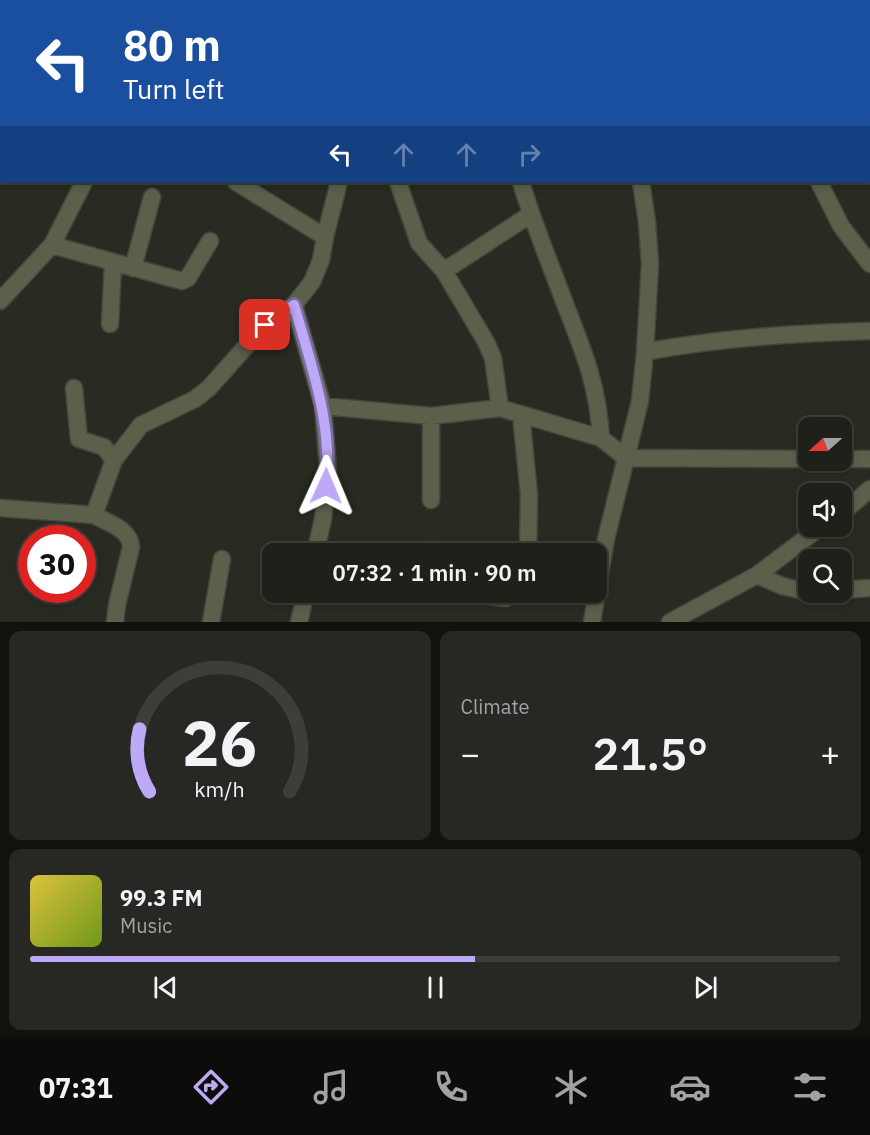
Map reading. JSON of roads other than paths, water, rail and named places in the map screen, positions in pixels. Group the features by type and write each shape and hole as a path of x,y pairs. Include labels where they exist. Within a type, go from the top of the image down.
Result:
{"street":[{"path":"0,300 52,245 83,183"},
{"path":"238,183 325,237"},
{"path":"94,515 114,460 141,425 195,399 209,388 265,325 294,305 312,282 321,260 339,183"},
{"path":"398,183 419,243 444,271 490,350 500,408"},
{"path":"521,183 590,369 600,409 601,438"},
{"path":"605,543 640,401 645,352 650,264 647,222 640,183"},
{"path":"820,183 841,226 857,250 870,264"},
{"path":"133,268 152,197"},
{"path":"444,271 531,214"},
{"path":"52,245 182,281 188,278 210,241"},
{"path":"110,324 114,262"},
{"path":"294,305 323,406 328,470 323,519 318,543"},
{"path":"645,352 720,340 870,331"},
{"path":"74,388 79,439 104,447 114,460"},
{"path":"323,406 431,416 500,408 601,438 626,458 798,459"},
{"path":"521,414 529,495 528,543"},
{"path":"431,416 431,500"},
{"path":"852,459 870,459"},
{"path":"852,504 870,489"},
{"path":"0,508 94,515 127,534 131,539 131,547 115,622"},
{"path":"670,622 758,575 808,537"},
{"path":"211,622 222,559"},
{"path":"758,575 782,586 798,590"},
{"path":"852,589 870,588"},
{"path":"299,622 303,603"},
{"path":"592,622 595,603"}]}
